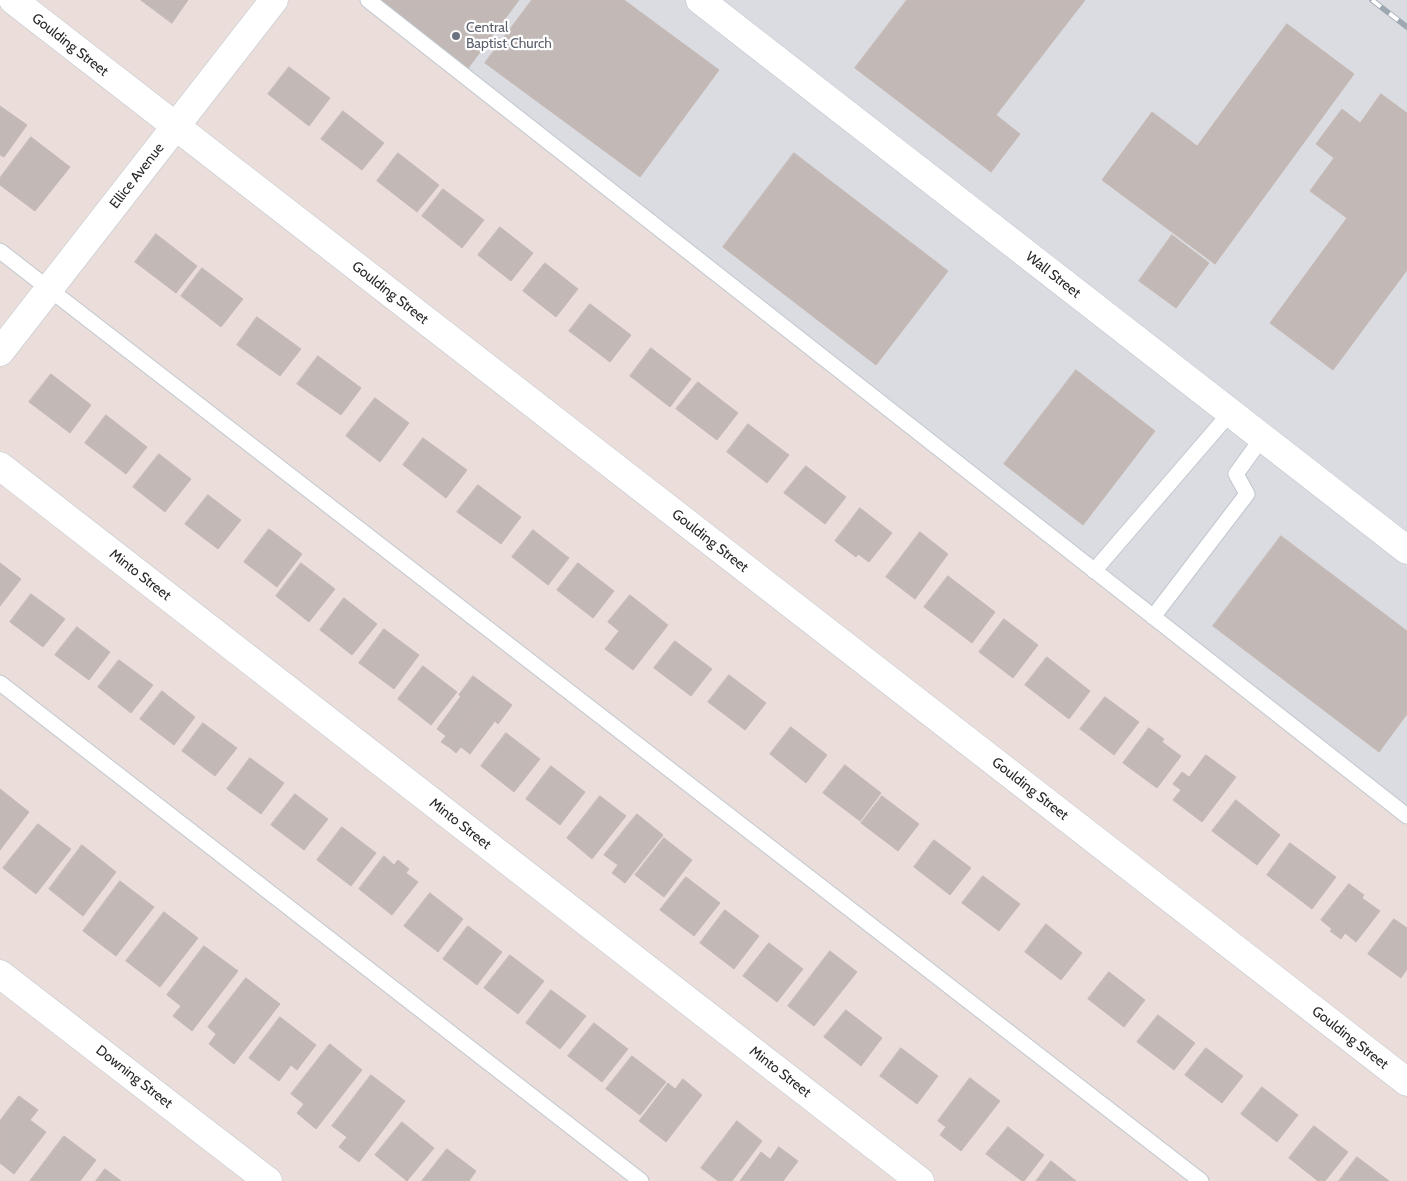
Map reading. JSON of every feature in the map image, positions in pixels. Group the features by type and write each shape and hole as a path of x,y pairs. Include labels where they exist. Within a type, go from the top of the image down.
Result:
{"street":[{"name":"Goulding Street","path":"13,0 1407,1082"},
{"name":"Ellice Avenue","path":"0,352 274,0"},
{"name":"Wall Street","path":"700,0 1407,550"},
{"name":"Minto Street","path":"0,466 920,1181"},
{"name":"Downing Street","path":"0,974 268,1181"}],"lane":[{"path":"368,0 1407,816"},
{"path":"0,251 1201,1181"},
{"path":"1094,571 1230,413"},
{"path":"1153,617 1247,494 1236,474 1262,438"},
{"path":"0,683 642,1181"}],"shaded area":[{"path":"375,0 1407,0 1407,808"}],"building":[{"path":"141,0 188,0 172,23"},
{"name":"Central Baptist Church","path":"373,0 519,0 466,71"},
{"path":"532,0 624,0 719,70 640,177 485,63"},
{"path":"907,0 1085,0 996,115 1020,134 991,172 855,68"},
{"path":"1287,24 1354,74 1215,264 1102,180 1152,112 1197,146"},
{"path":"289,67 330,98 309,126 268,94"},
{"path":"1381,94 1407,113 1407,270 1333,370 1270,323 1347,218 1310,191 1334,158 1316,144 1342,109 1360,123"},
{"path":"0,106 27,125 4,157 0,155"},
{"path":"343,111 384,143 362,170 321,139"},
{"path":"31,137 70,167 35,211 0,185 0,178"},
{"path":"398,153 439,185 417,212 377,181"},
{"path":"794,153 948,271 876,365 723,247"},
{"path":"443,189 484,220 462,248 422,216"},
{"path":"500,227 533,253 511,281 478,255"},
{"path":"156,234 197,266 176,293 135,262"},
{"path":"1172,235 1209,263 1176,308 1139,281"},
{"path":"545,263 578,289 556,317 523,291"},
{"path":"202,268 243,299 221,327 181,296"},
{"path":"590,304 631,335 610,362 569,331"},
{"path":"257,317 301,349 280,376 237,345"},
{"path":"651,348 691,379 670,407 630,376"},
{"path":"318,356 361,388 341,415 297,384"},
{"path":"1076,370 1155,431 1083,525 1004,464"},
{"path":"51,374 91,405 70,433 29,402"},
{"path":"698,382 738,413 717,440 676,409"},
{"path":"375,398 409,423 380,462 346,436"},
{"path":"106,415 147,447 126,474 85,443"},
{"path":"748,424 789,455 767,483 727,452"},
{"path":"423,438 467,470 446,498 403,465"},
{"path":"159,454 191,479 165,512 133,487"},
{"path":"806,466 846,497 825,524 784,493"},
{"path":"478,485 521,517 501,544 457,512"},
{"path":"208,495 241,520 218,549 185,524"},
{"path":"860,508 892,533 869,562 858,554 856,557 835,541"},
{"path":"269,529 302,554 277,587 244,562"},
{"path":"533,530 569,558 548,585 512,557"},
{"path":"920,532 948,554 915,599 886,577"},
{"path":"1281,536 1407,631 1407,714 1379,752 1213,626"},
{"path":"0,563 21,579 0,606"},
{"path":"301,563 335,589 309,622 276,596"},
{"path":"578,563 614,591 593,618 557,590"},
{"path":"948,576 995,612 972,643 924,607"},
{"path":"31,594 65,619 43,647 10,622"},
{"path":"630,595 668,625 633,670 605,649 619,631 608,622"},
{"path":"344,598 377,624 352,655 320,630"},
{"path":"1004,619 1038,645 1013,678 979,652"},
{"path":"77,627 110,652 89,680 55,655"},
{"path":"384,629 419,655 394,689 359,663"},
{"path":"675,641 712,669 691,696 654,668"},
{"path":"1047,657 1090,691 1069,719 1025,685"},
{"path":"119,660 153,685 131,713 98,687"},
{"path":"423,666 457,692 431,725 398,699"},
{"path":"729,675 766,703 745,730 708,702"},
{"path":"473,676 492,690 449,747 441,742 446,736 437,729"},
{"path":"492,690 512,705 498,724 495,721 470,754 461,747 456,753 449,747"},
{"path":"162,691 195,717 174,745 140,719"},
{"path":"1105,697 1139,722 1114,755 1080,729"},
{"path":"203,723 237,748 215,776 182,751"},
{"path":"791,727 827,755 806,783 770,754"},
{"path":"1149,728 1164,739 1162,742 1181,756 1157,788 1123,763"},
{"path":"506,733 540,759 514,792 481,766"},
{"path":"1206,755 1236,777 1202,822 1173,800 1181,790 1173,784 1182,772 1189,777"},
{"path":"250,758 284,783 261,814 227,789"},
{"path":"845,765 881,793 860,821 823,793"},
{"path":"551,766 585,792 560,825 526,799"},
{"path":"0,789 29,812 0,850"},
{"path":"295,794 328,819 304,850 271,825"},
{"path":"600,796 626,816 592,859 567,838"},
{"path":"882,796 919,824 898,851 861,823"},
{"path":"1236,800 1280,835 1257,865 1212,831"},
{"path":"637,814 663,835 625,883 612,873 618,865 604,855"},
{"path":"38,824 71,849 36,894 3,868"},
{"path":"342,827 376,853 351,886 317,860"},
{"path":"664,838 692,860 664,897 635,875"},
{"path":"934,840 971,868 950,895 914,867"},
{"path":"1290,843 1336,877 1312,909 1267,875"},
{"path":"82,845 116,872 83,916 49,889"},
{"path":"384,856 394,865 398,860 409,869 406,873 418,882 392,915 359,889"},
{"path":"983,876 1020,904 999,931 962,903"},
{"path":"686,877 720,903 694,936 660,910"},
{"path":"120,881 154,907 116,956 83,931"},
{"path":"1349,884 1364,895 1362,898 1380,911 1356,942 1345,933 1341,939 1330,931 1332,929 1321,920"},
{"path":"430,893 463,919 438,952 404,926"},
{"path":"725,910 759,936 734,969 700,943"},
{"path":"164,912 198,938 160,987 126,961"},
{"path":"1394,919 1407,928 1407,969 1401,978 1368,954"},
{"path":"1046,924 1082,953 1061,980 1025,952"},
{"path":"468,926 502,952 477,985 443,959"},
{"path":"769,943 803,969 777,1002 743,976"},
{"path":"204,946 238,971 192,1031 173,1016 181,1006 167,995"},
{"path":"830,951 857,972 814,1026 788,1006"},
{"path":"510,955 544,981 518,1014 484,988"},
{"path":"1109,972 1145,1000 1124,1027 1088,999"},
{"path":"246,978 280,1004 234,1064 209,1044 216,1034 208,1027"},
{"path":"551,990 586,1016 560,1049 526,1023"},
{"path":"846,1010 882,1038 861,1066 824,1037"},
{"path":"1158,1015 1195,1043 1174,1070 1137,1042"},
{"path":"280,1017 316,1045 297,1070 291,1065 279,1081 249,1058"},
{"path":"594,1023 628,1049 602,1082 568,1056"},
{"path":"330,1044 362,1070 316,1129 297,1113 304,1104 291,1094"},
{"path":"901,1048 938,1076 917,1104 880,1076"},
{"path":"1206,1048 1243,1076 1222,1103 1185,1075"},
{"path":"632,1056 666,1082 640,1115 606,1089"},
{"path":"371,1075 405,1101 359,1162 339,1147 347,1137 332,1126"},
{"path":"970,1078 1000,1101 961,1151 940,1135 946,1127 938,1121"},
{"path":"683,1079 702,1095 666,1142 639,1121 668,1083 675,1089"},
{"path":"1262,1087 1298,1115 1277,1142 1241,1114"},
{"path":"19,1096 38,1110 30,1120 46,1132 14,1174 0,1163 0,1121"},
{"path":"737,1121 762,1141 732,1181 718,1181 701,1168"},
{"path":"402,1122 434,1148 407,1181 375,1155"},
{"path":"1314,1126 1348,1152 1325,1181 1318,1181 1289,1158"},
{"path":"1008,1127 1044,1155 1024,1181 986,1154"},
{"path":"64,1136 96,1160 80,1181 30,1181"},
{"path":"779,1147 798,1161 783,1181 740,1181 761,1152 770,1159"},
{"path":"447,1149 476,1171 469,1181 422,1181"},
{"path":"1357,1157 1389,1181 1339,1181"},
{"path":"1051,1161 1076,1181 1036,1181"},
{"path":"105,1169 121,1181 96,1181"}],"railway":[{"path":"1372,0 1407,27"}],"place":[{"name":"Central Baptist Church","path":"456,36"}]}
